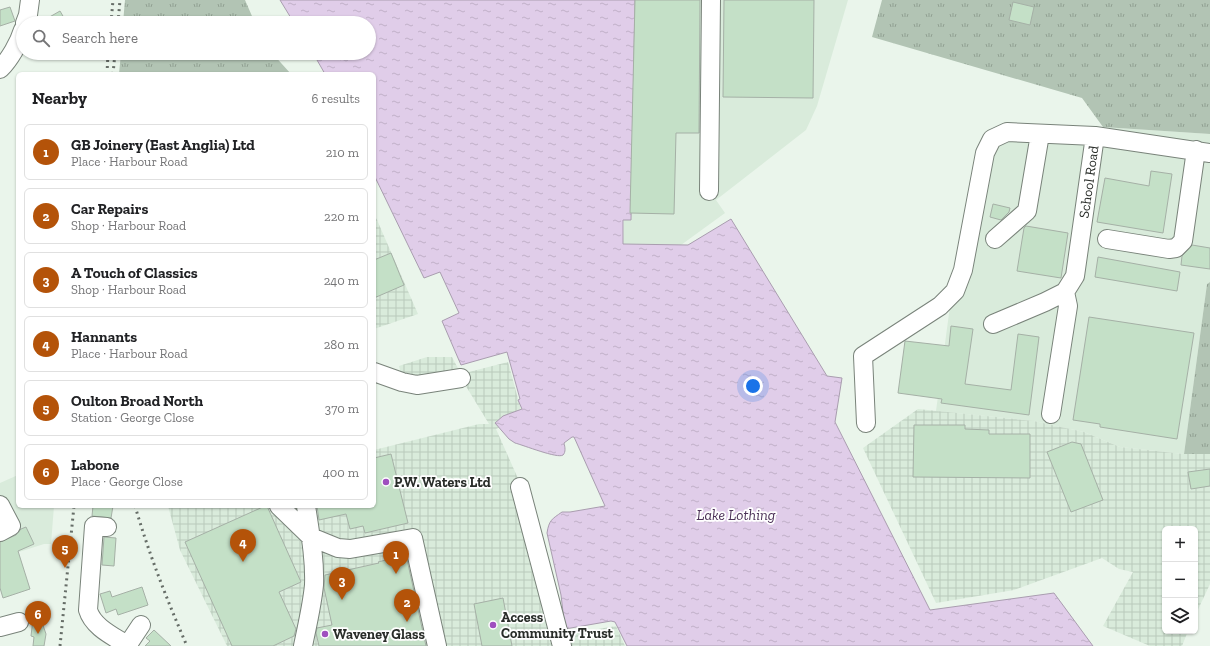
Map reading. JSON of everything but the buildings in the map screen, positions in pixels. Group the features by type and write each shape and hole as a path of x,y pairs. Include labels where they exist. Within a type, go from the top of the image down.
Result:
{"street":[{"path":"28,16 30,0"},
{"path":"708,191 711,0"},
{"path":"0,69 5,64 16,45"},
{"path":"866,423 863,356 940,306 955,292 963,270 985,153 992,139 1007,132 1095,136"},
{"path":"995,239 1027,211 1040,134"},
{"name":"School Road","path":"1065,292 1076,276 1095,136 1203,152"},
{"path":"1107,240 1169,249 1176,248 1183,241 1203,152"},
{"path":"993,324 1065,292 1068,306 1051,414"},
{"path":"376,373 402,382 417,385 461,378"},
{"path":"520,487 562,646"},
{"path":"0,504 11,526 0,532"},
{"path":"280,508 311,537 338,548 350,549 412,538 437,646"},
{"path":"303,646 314,585 311,537 306,508"},
{"path":"107,527 94,526 87,606 89,615 109,634 127,646 141,626"},
{"path":"0,627 19,622"}],"shaded area":[{"path":"632,0 848,0 817,106 806,130 716,200 725,213 681,245 623,244"},
{"path":"1103,127 1210,134 1210,282 1207,284 1184,454 1120,447 1084,432 1034,421 936,411 950,306 992,131"},
{"path":"376,218 418,314 376,328"},
{"path":"427,357 452,357 461,374 508,362 523,417 496,429 524,492 532,523 544,540 565,632 569,634 616,626 625,646 227,646 180,550 169,508 376,508 376,450 479,424 489,424 464,383 403,382 399,366"},
{"path":"918,409 1034,421 1084,432 1120,447 1184,454 1210,454 1210,584 1198,610 1198,526 1162,526 1162,634 1187,634 1182,646 1150,646 1103,626 1133,572 1119,569 1102,558 1014,590 936,603 863,448"},
{"path":"16,476 16,508 54,508 51,544 44,544 0,558 0,483"}],"green space":[{"path":"125,0 245,0 252,16 124,16"},
{"path":"882,0 1210,0 1210,134 1103,127 1082,98 872,37"},
{"path":"120,60 278,60 289,72 119,72"},
{"path":"1210,282 1210,454 1184,454 1207,284"}],"water":[{"name":"Lake Lothing","path":"280,0 635,0 631,220 623,220 623,244 688,245 731,219 827,376 842,378 835,422 930,610 1054,593 1093,646 627,646 615,622 611,621 565,629 561,595 547,533 549,525 553,518 562,512 605,506 574,437 564,443 565,452 560,456 515,443 509,439 495,423 503,416 522,409 518,400 520,399 507,352 461,365 442,321 459,313 440,272 424,278 376,179 376,72 324,72 317,60 376,60 376,16 290,16"}],"railway":[{"path":"112,16 113,0"},
{"path":"119,16 120,0"},
{"path":"107,72 108,60"},
{"path":"113,72 114,60"},
{"path":"60,646 74,508"},
{"path":"136,508 159,577 187,646"}],"place":[{"name":"P.W. Waters Ltd","path":"386,482"},
{"name":"Hannants","path":"243,562"},
{"name":"Oulton Broad North","path":"65,568"},
{"name":"GB Joinery (East Anglia) Ltd","path":"396,574"},
{"name":"A Touch of Classics","path":"342,600"},
{"name":"Car Repairs","path":"407,622"},
{"name":"Access Community Trust","path":"493,625"},
{"name":"Labone","path":"38,634"},
{"name":"Waveney Glass","path":"325,634"}]}
